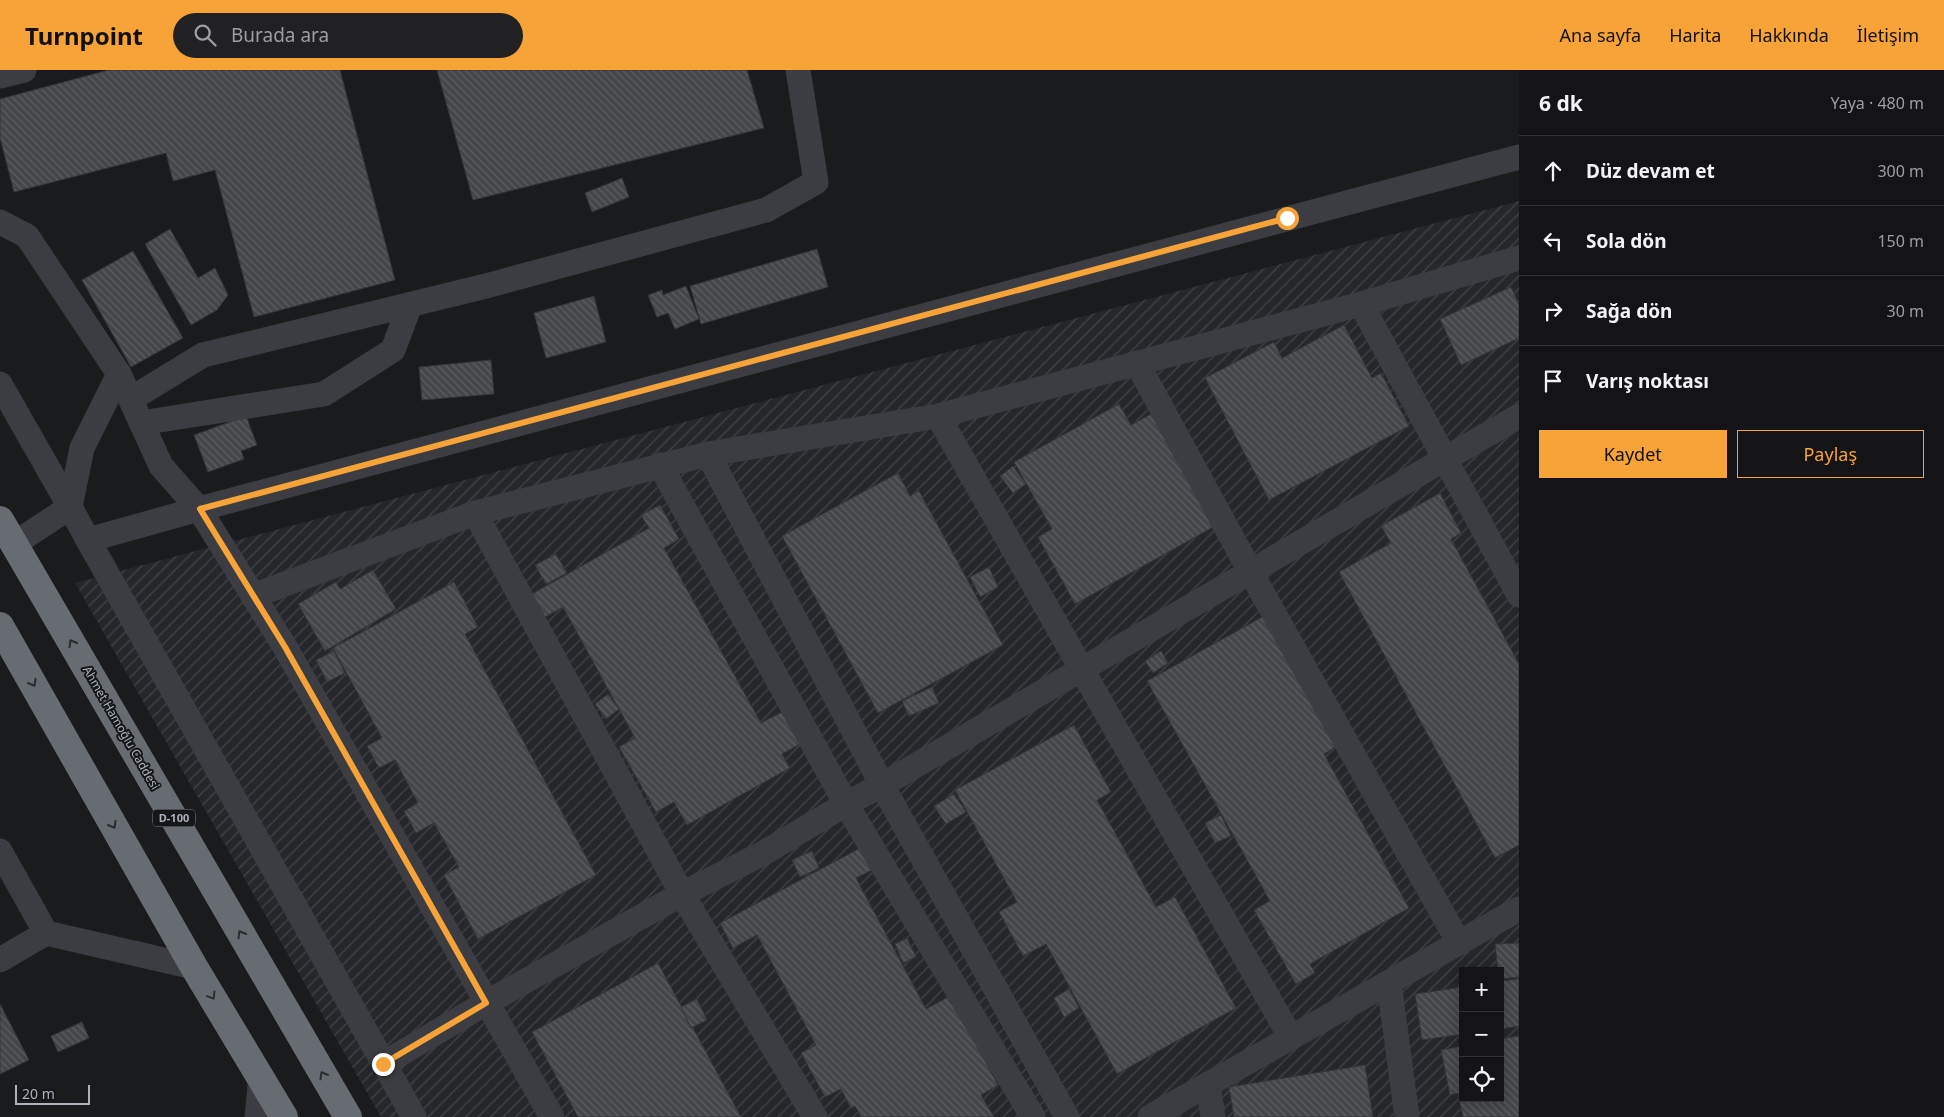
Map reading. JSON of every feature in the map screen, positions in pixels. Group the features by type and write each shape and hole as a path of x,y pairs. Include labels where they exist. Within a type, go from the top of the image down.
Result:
{"highway":[{"name":"Ahmet Hamoğlu Caddesi","path":"0,520 348,1117"},
{"path":"0,626 194,967 284,1117"}],"street":[{"path":"0,76 24,70"},
{"path":"131,400 203,355 486,286 766,210 816,182 798,70"},
{"path":"88,540 1519,157"},
{"path":"0,222 27,236 119,374 161,466 200,509 285,647 552,1117"},
{"path":"253,596 476,513 708,454 938,416 1361,304 1519,258"},
{"path":"1361,304 1519,596"},
{"path":"141,423 324,394 393,350 410,305"},
{"path":"1137,363 1250,572 1459,943"},
{"path":"14,544 70,507 82,448 119,374"},
{"path":"0,384 414,1117"},
{"path":"938,416 1291,1038"},
{"path":"383,1064 486,1003 682,894 762,854 1519,416"},
{"path":"708,454 882,784 1067,1117"},
{"path":"660,465 846,804 1033,1117"},
{"path":"476,513 682,894 814,1117"},
{"path":"0,851 46,933"},
{"path":"1150,1117 1519,909"},
{"path":"0,960 46,933 194,967"},
{"path":"1388,983 1407,1117"},
{"path":"257,1117 261,1076"},
{"path":"1208,1084 1213,1117"}],"shaded area":[{"path":"1519,201 1519,1117 381,1117 75,583"}],"building":[{"path":"109,70 340,70 395,280 254,317 215,170 173,181 166,153 14,192 0,138 0,99"},
{"path":"437,70 747,70 764,128 473,200"},
{"path":"622,178 629,197 592,212 585,193"},
{"path":"170,229 198,278 215,268 228,295 217,310 191,325 145,244"},
{"path":"817,249 828,287 701,324 690,286"},
{"path":"133,251 183,338 131,367 82,280"},
{"path":"686,286 699,319 675,329 668,313 657,317 648,295 662,290 663,295"},
{"path":"1511,287 1519,304 1519,338 1461,365 1440,319"},
{"path":"594,296 606,342 546,358 534,313"},
{"path":"1344,325 1372,378 1381,373 1409,426 1269,500 1205,378 1274,342 1282,358"},
{"path":"491,360 494,394 422,400 419,367"},
{"path":"1119,404 1131,425 1153,413 1215,526 1075,604 1038,537 1052,529 1014,462"},
{"path":"246,416 257,445 241,451 244,459 208,472 194,435"},
{"path":"1013,466 1026,484 1013,493 1000,476"},
{"path":"898,473 910,496 919,491 1003,645 878,713 782,536"},
{"path":"1440,493 1461,533 1451,539 1519,664 1519,845 1495,858 1339,572 1391,543 1381,526"},
{"path":"660,505 679,539 664,548 761,723 782,712 800,744 782,754 790,768 687,825 674,802 656,812 619,747 635,738 563,607 545,617 532,594 649,528 641,515"},
{"path":"556,554 567,573 546,584 535,565"},
{"path":"989,567 998,587 980,597 970,577"},
{"path":"373,570 396,609 325,651 298,604 336,582 340,589"},
{"path":"454,582 478,627 465,634 596,875 478,939 444,875 459,867 434,823 416,833 404,811 418,803 395,760 379,768 367,746 382,738 333,648"},
{"path":"1264,616 1337,746 1324,754 1409,908 1310,964 1315,973 1296,984 1254,910 1270,901 1147,681"},
{"path":"334,651 345,673 327,682 316,660"},
{"path":"1161,651 1168,663 1153,673 1145,661"},
{"path":"932,687 939,703 909,716 902,701"},
{"path":"608,694 619,709 606,719 595,704"},
{"path":"1074,725 1111,792 1097,800 1156,907 1175,897 1236,1008 1117,1074 1046,944 1023,956 999,912 1017,902 955,790"},
{"path":"954,794 966,812 946,824 934,806"},
{"path":"1221,815 1231,836 1215,843 1205,823"},
{"path":"862,847 874,869 856,878 926,1009 950,996 998,1085 981,1095 994,1117 861,1117 855,1106 851,1108 841,1089 825,1097 801,1053 816,1045 757,935 733,948 720,923"},
{"path":"812,851 819,868 800,877 792,860"},
{"path":"907,938 916,957 903,963 895,944"},
{"path":"1519,943 1519,977 1504,979 1504,967 1498,967 1495,944"},
{"path":"658,963 741,1117 578,1117 532,1032"},
{"path":"1519,979 1519,1026 1504,1028 1504,981"},
{"path":"1459,988 1459,1035 1422,1040 1415,994"},
{"path":"1069,989 1079,1008 1064,1017 1054,998"},
{"path":"697,999 707,1020 691,1028 681,1007"},
{"path":"0,1004 29,1060 0,1074"},
{"path":"82,1022 89,1038 58,1052 51,1036"},
{"path":"1519,1036 1519,1117 1463,1117 1460,1102 1504,1102 1504,1038"},
{"path":"1459,1047 1459,1098 1458,1093 1450,1095 1441,1050"},
{"path":"1365,1065 1373,1117 1234,1117 1229,1087"}],"route":[{"path":"383,1064 486,1003 285,647 200,509 1287,218"}]}
